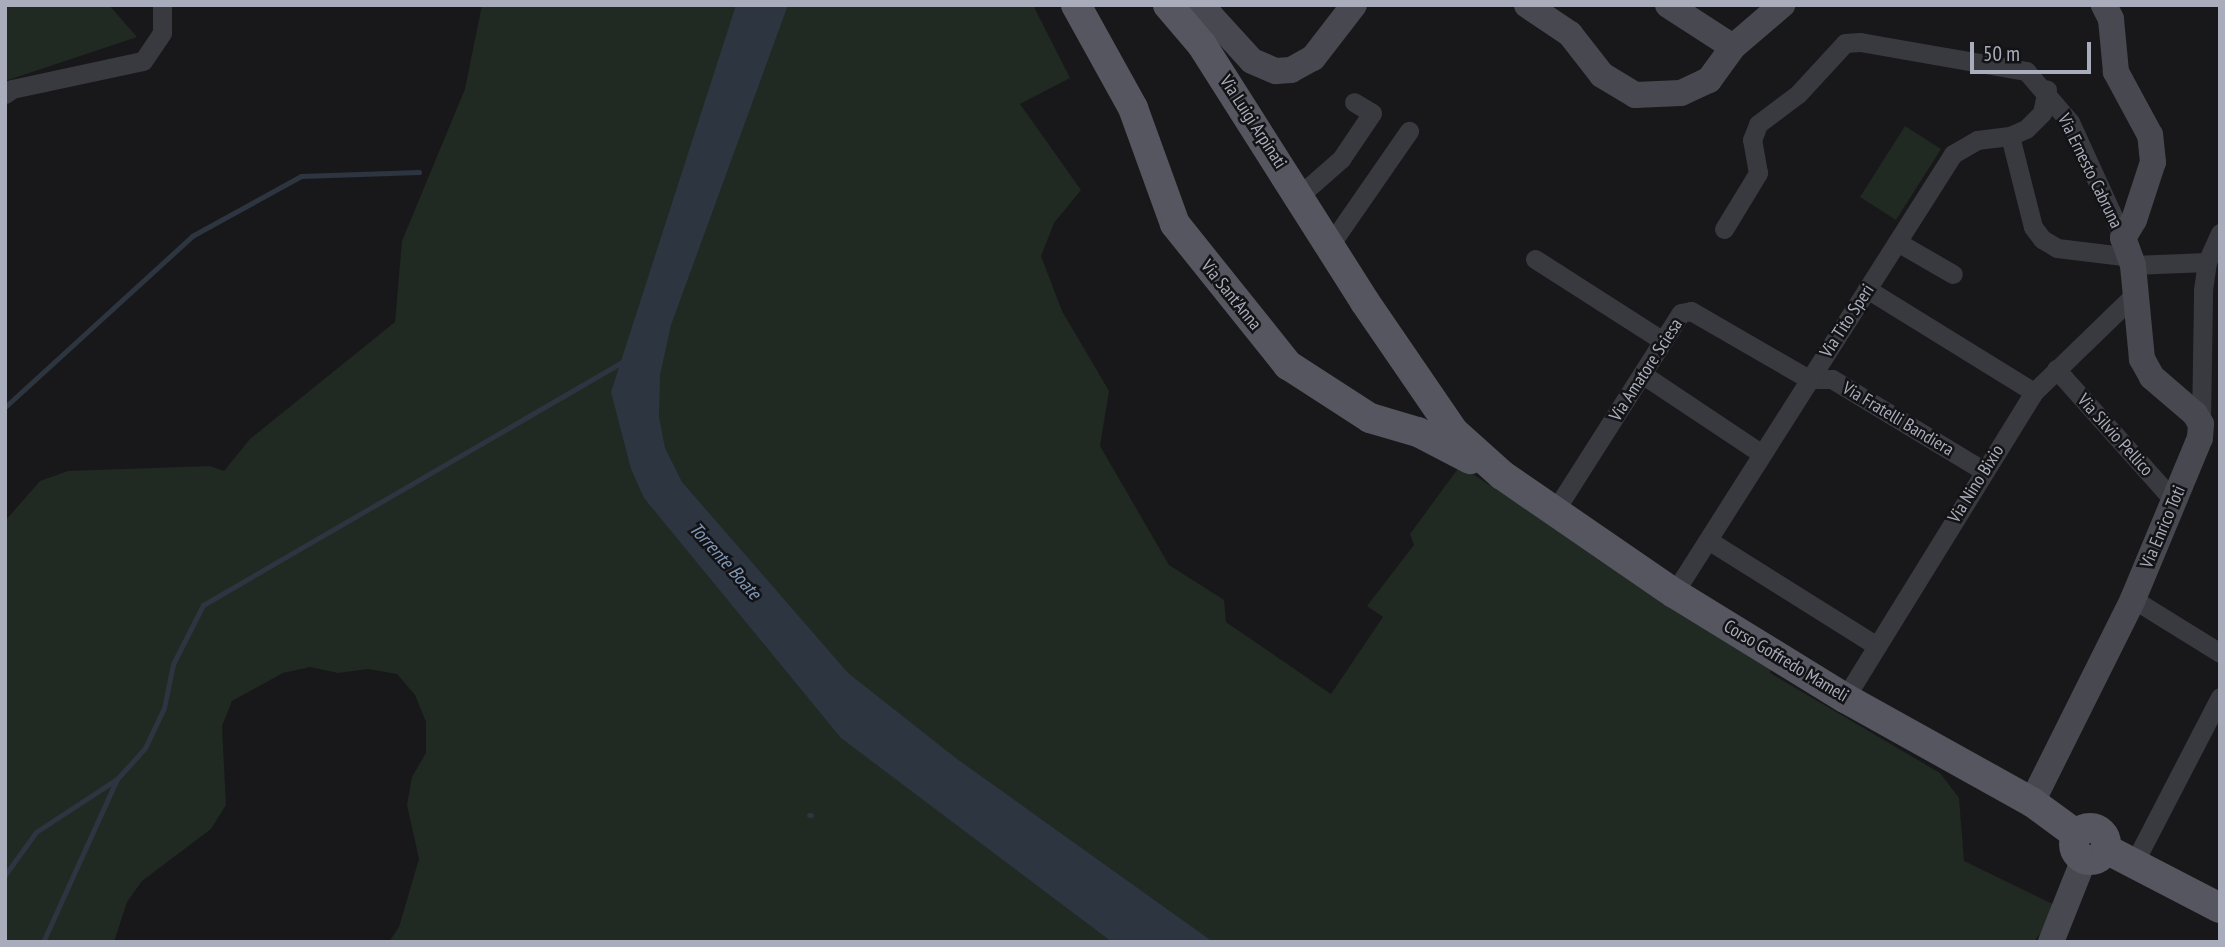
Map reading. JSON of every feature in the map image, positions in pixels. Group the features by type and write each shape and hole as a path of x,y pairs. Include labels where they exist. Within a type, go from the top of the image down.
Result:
{"main road":[{"name":"Via Sant'Anna","path":"1076,5 1133,108 1167,208 1231,295 1288,365 1370,418 1427,421"},
{"name":"Via Luigi Arpinati","path":"1168,5 1202,45 1300,195 1427,421 1502,475"},
{"name":"Corso Goffredo Mameli","path":"1502,475 1674,593 1845,698 2032,802 2089,848 2134,863 2220,908"}],"street":[{"path":"5,94 12,89 143,61 162,33 162,5"},
{"path":"1201,9 1263,68 1292,70 1313,58 1354,5"},
{"path":"1527,5 1570,34 1602,75 1635,95 1681,93 1709,80 1733,47 1782,5"},
{"path":"1668,5 1733,47"},
{"path":"2104,5 2111,19 2116,72 2150,135 2152,162 2134,220 2129,253"},
{"name":"Via Ernesto Cabruna","path":"1724,229 1758,173 1752,140 1758,124 1798,94 1845,43 2026,71 2047,90 2070,122 2129,253 2142,359 2152,377 2201,424"},
{"name":"Via Tito Speri","path":"1674,593 1809,379 1899,243 1953,154 1977,140 2010,136 2026,129 2042,113 2047,90"},
{"path":"1300,195 1341,159 1372,113 1354,102"},
{"path":"1330,245 1348,225 1409,131"},
{"path":"2010,136 2033,227 2042,239 2057,248 2207,262"},
{"name":"Via Enrico Toti","path":"2032,802 2133,599 2197,450 2211,291 2207,262 2220,233"},
{"path":"1899,243 1953,274"},
{"path":"1535,259 1662,341"},
{"path":"1867,289 2034,392"},
{"name":"Via Nino Bixio","path":"1845,698 2034,392 2135,293"},
{"name":"Via Amatore Sciesa","path":"1554,512 1681,313 1690,311 1809,379"},
{"name":"Via Silvio Pellico","path":"2056,369 2174,501"},
{"path":"1642,374 1762,454"},
{"name":"Via Fratelli Bandiera","path":"1809,379 1832,379 1984,471"},
{"path":"1708,540 1877,646"},
{"path":"2133,599 2220,653"},
{"path":"2134,863 2220,697"},
{"path":"2051,942 2089,848"}],"shaded area":[{"path":"5,5 109,5 137,37 5,81"},
{"path":"482,5 1033,5 1070,78 1020,104 1081,190 1054,223 1041,256 1062,311 1109,391 1100,446 1169,565 1224,600 1226,622 1331,694 1383,617 1367,606 1414,545 1410,534 1457,470 1465,469 1771,668 1770,673 1940,773 1959,798 1964,861 2059,907 2034,942 389,942 399,927 419,859 407,805 412,777 426,753 426,722 415,695 397,674 368,669 338,673 310,667 283,673 232,701 222,726 226,805 211,829 142,881 127,902 114,942 5,942 5,521 40,481 68,471 210,466 224,471 250,439 395,322 402,241 465,89"},
{"path":"1905,126 1941,149 1896,220 1860,197"}],"water":[{"name":"Torrente Boate","path":"736,5 788,5 671,325 660,375 659,417 665,448 682,482 848,673 957,759 1213,942 1112,942 841,738 644,498 631,469 611,392"}],"waterway":[{"path":"5,407 192,236 301,176 419,172"},
{"path":"5,875 36,832 117,779 145,748 164,708 173,664 203,605 626,360"},
{"path":"43,942 117,779"}]}
